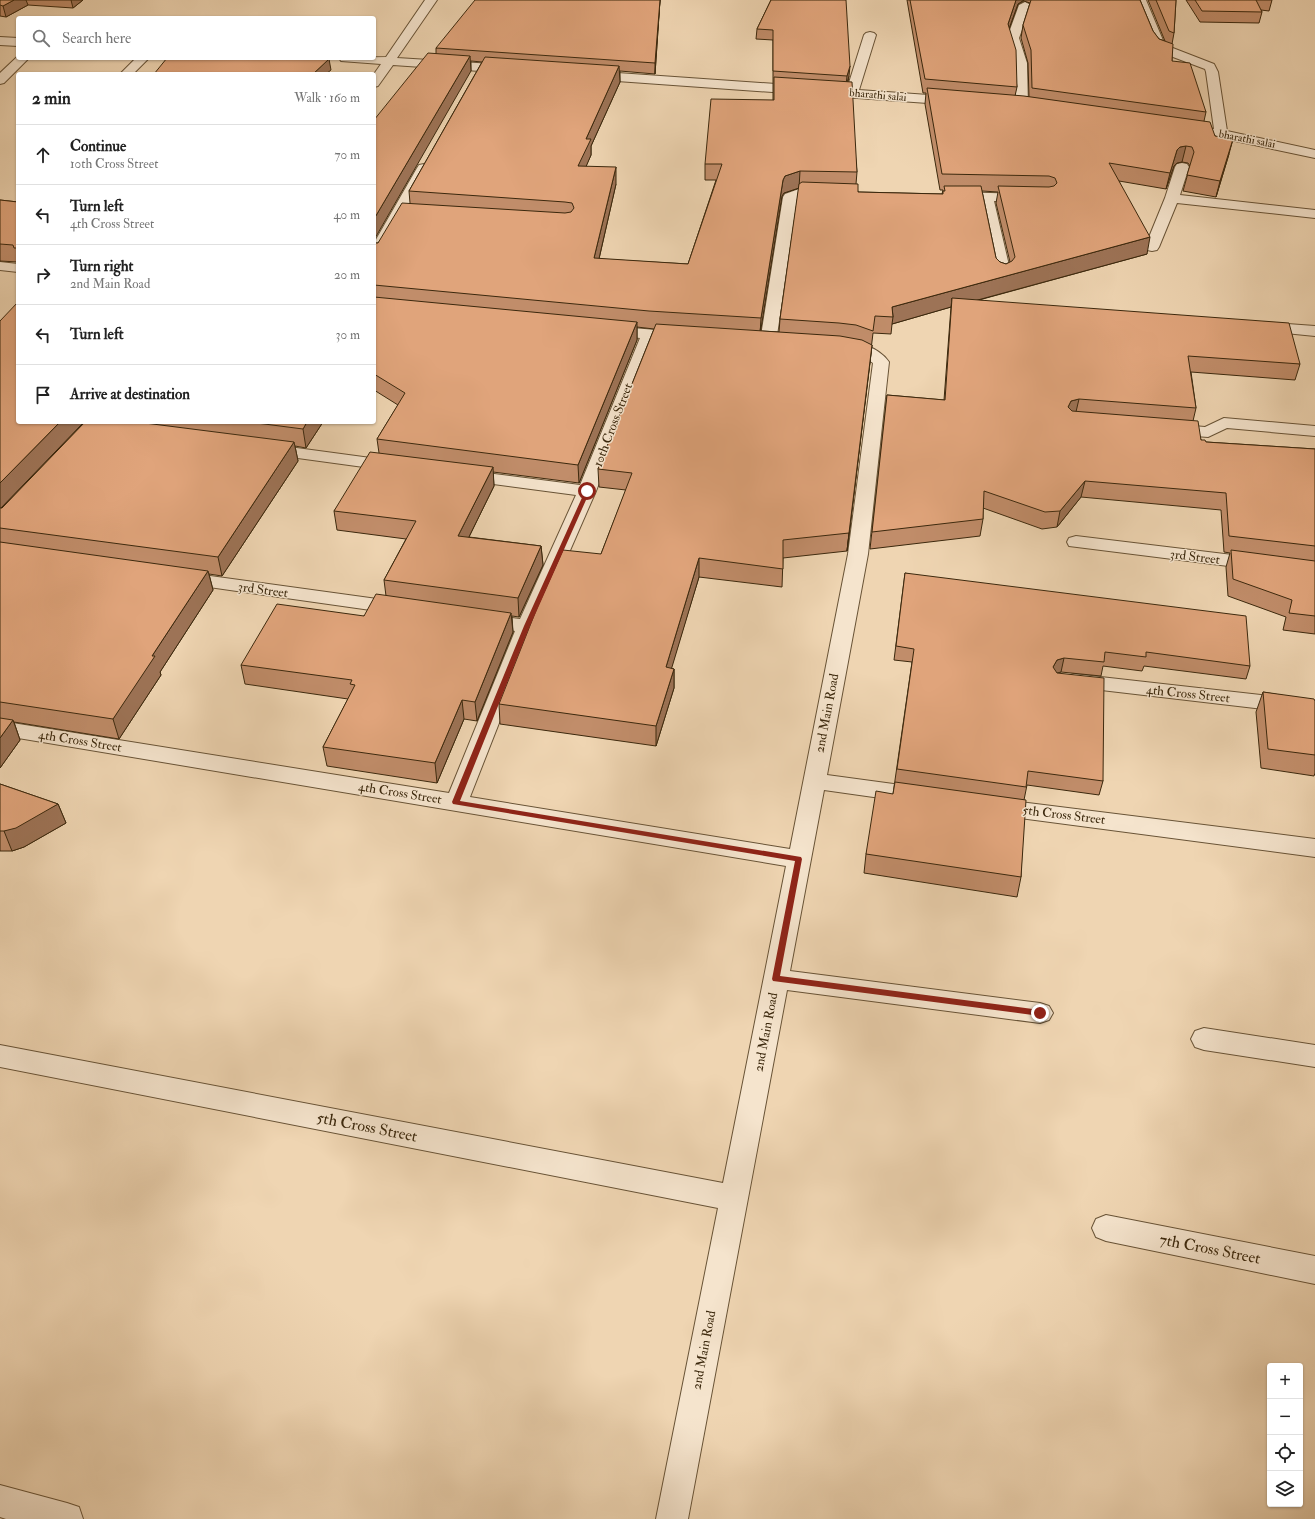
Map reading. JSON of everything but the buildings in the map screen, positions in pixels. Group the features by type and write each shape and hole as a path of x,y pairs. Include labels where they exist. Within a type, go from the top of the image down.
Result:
{"street":[{"path":"376,80 431,0"},
{"path":"1140,0 1157,43 1161,48 1210,67 1221,134"},
{"path":"1022,106 1021,64 1013,38 1025,5"},
{"path":"852,92 870,35"},
{"path":"0,42 16,42"},
{"path":"376,59 520,70"},
{"path":"0,80 20,60"},
{"path":"128,72 141,60"},
{"path":"473,81 481,68"},
{"name":"bharathi salai","path":"576,74 852,92 968,102"},
{"path":"1006,105 1037,109"},
{"name":"bharathi salai","path":"1175,127 1221,134 1315,154"},
{"path":"376,252 431,155"},
{"path":"1152,247 1172,198 1182,167"},
{"path":"752,341 776,342 790,197 799,193 838,194"},
{"path":"940,196 1038,198"},
{"path":"986,197 1003,274"},
{"path":"1172,198 1315,214"},
{"path":"398,214 414,214"},
{"path":"0,266 16,268"},
{"path":"1243,326 1315,331"},
{"path":"594,329 697,338"},
{"name":"10th Cross Street","path":"456,802 527,626 587,491 649,335"},
{"name":"2nd Main Road","path":"672,1519 858,554 881,362 876,355 862,350 831,346"},
{"path":"1153,428 1208,432 1224,423 1315,431"},
{"path":"249,447 406,468"},
{"path":"446,473 587,491"},
{"name":"3rd Street","path":"1076,542 1315,571"},
{"name":"3rd Street","path":"165,576 417,611"},
{"path":"464,617 527,626"},
{"name":"4th Cross Street","path":"1061,680 1315,708"},
{"name":"4th Cross Street","path":"0,728 799,859"},
{"path":"814,781 940,799"},
{"name":"5th Cross Street","path":"979,804 1315,848"},
{"path":"776,979 1040,1013"},
{"path":"1204,1039 1315,1056"},
{"name":"5th Cross Street","path":"0,1056 733,1198"},
{"name":"7th Cross Street","path":"1106,1228 1315,1270"},
{"path":"0,1501 66,1519"}],"route":[{"path":"587,491 527,626 456,802 799,859 776,979 1040,1013"}]}
